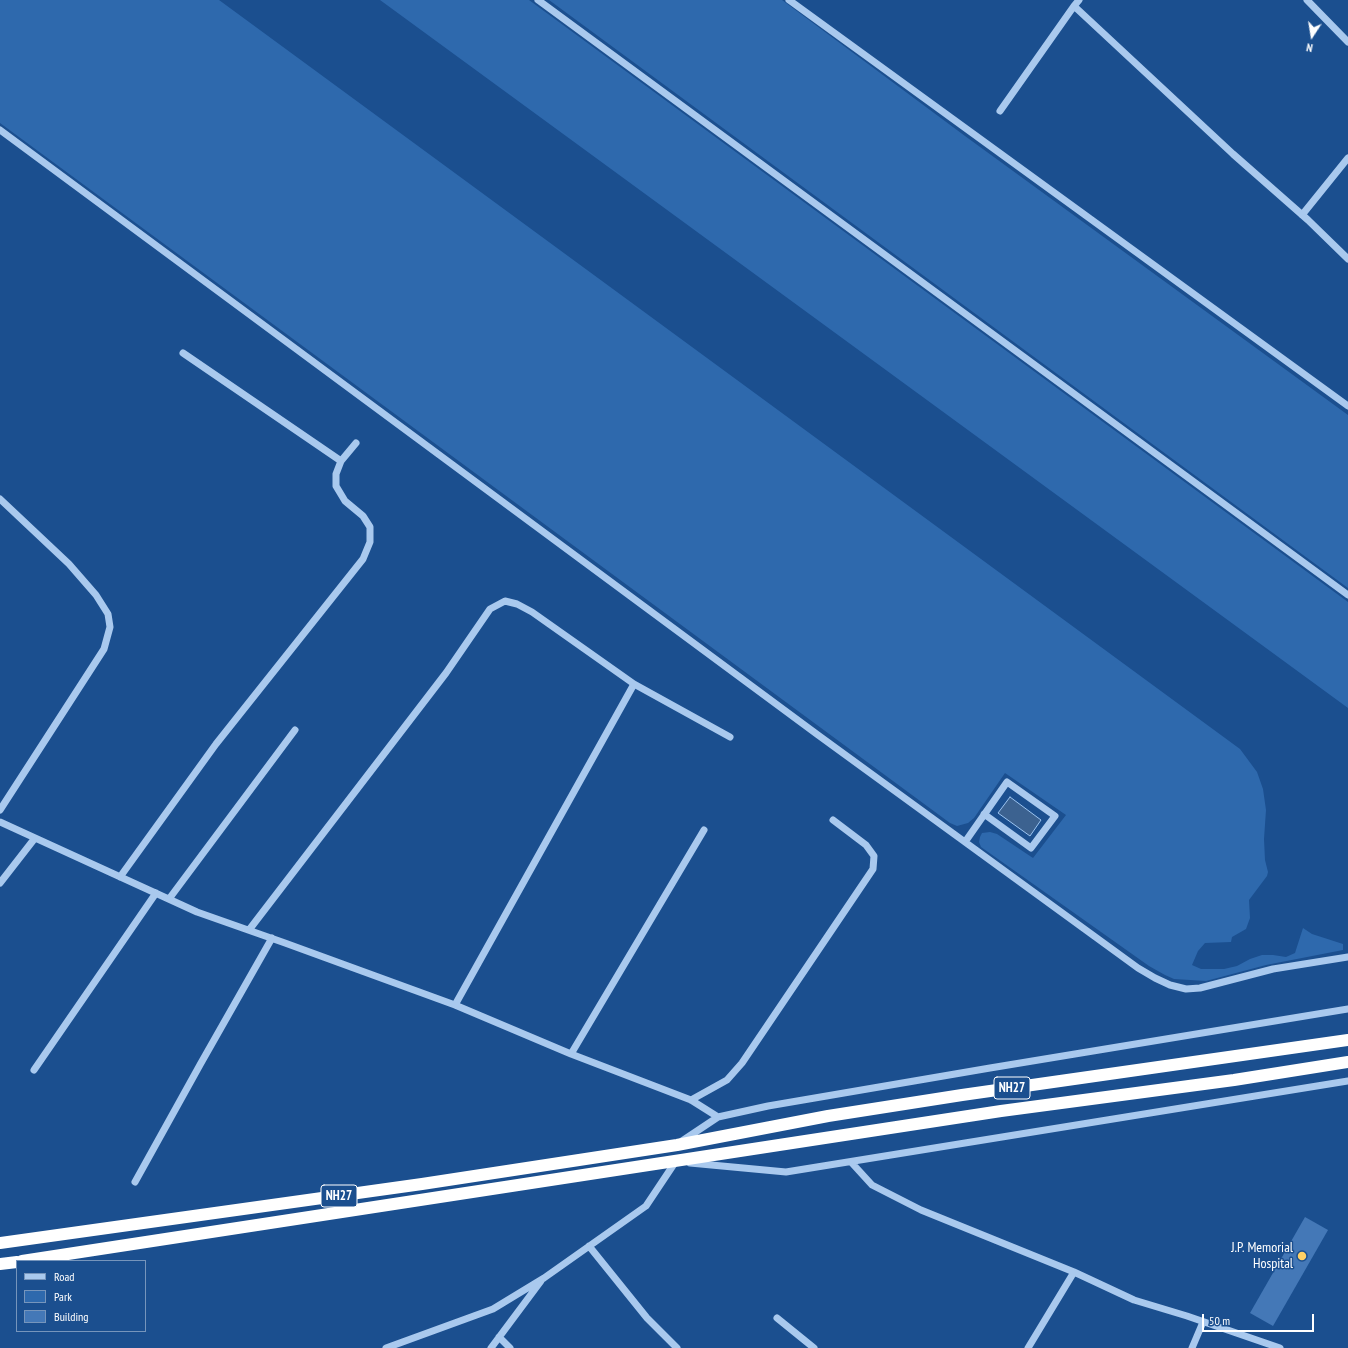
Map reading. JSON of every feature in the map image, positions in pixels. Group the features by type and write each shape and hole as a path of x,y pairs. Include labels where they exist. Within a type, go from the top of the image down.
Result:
{"highway":[{"name":"NH27","path":"0,1243 422,1184 677,1145 844,1114 970,1094 1348,1040"},
{"name":"NH27","path":"29,1260 1001,1111 1226,1081 1348,1062"},
{"path":"0,1264 16,1262"}],"street":[{"path":"538,0 1348,595"},
{"path":"789,0 1348,406"},
{"path":"1000,111 1079,0"},
{"path":"1307,0 1348,42"},
{"path":"1074,6 1233,154 1302,214 1348,259"},
{"path":"0,130 818,736 1138,968 1170,985 1186,989 1200,988 1273,969 1348,957"},
{"path":"1302,214 1348,158"},
{"path":"183,353 341,461"},
{"path":"120,877 216,744 363,559 370,542 370,527 363,516 345,501 336,486 336,474 341,461 356,442"},
{"path":"0,499 69,564 96,595 108,614 110,627 104,649 0,810"},
{"path":"249,930 446,673 490,610 505,601 517,604 532,612 634,684 730,737"},
{"path":"455,1005 634,684"},
{"path":"169,899 295,730"},
{"path":"965,842 984,814 1007,782 1055,816 1032,848 984,814"},
{"path":"691,1100 727,1080 742,1063 873,869 874,856 866,845 833,820"},
{"path":"0,822 197,912 455,1005 572,1054 691,1100 718,1117"},
{"path":"572,1054 704,830"},
{"path":"0,883 34,838"},
{"path":"34,1070 156,893"},
{"path":"135,1182 272,938"},
{"path":"677,1145 718,1117 775,1105 1348,1009"},
{"path":"386,1348 493,1309 544,1278 646,1206 676,1161 786,1172 1348,1081"},
{"path":"852,1162 872,1185 921,1210 1074,1272 1134,1300 1280,1348"},
{"path":"589,1246 647,1318 677,1348"},
{"path":"1028,1348 1074,1272"},
{"path":"491,1348 544,1278"},
{"path":"777,1318 814,1348"},
{"path":"1192,1348 1204,1322"},
{"path":"499,1337 510,1348"}],"green space":[{"path":"0,0 219,0 1240,749 1257,772 1263,789 1266,810 1264,839 1265,860 1268,872 1267,876 1249,900 1250,918 1246,929 1232,937 1231,942 1205,943 1198,951 1192,965 1201,969 1224,969 1237,966 1262,955 1286,957 1295,953 1303,928 1312,934 1343,944 1343,950 1266,965 1206,981 1174,979 1149,966 981,847 979,842 982,833 990,832 997,834 1033,858 1066,815 1005,773 974,818 968,823 957,826 950,823 0,123"},
{"path":"380,0 529,0 1348,602 1348,708"},
{"path":"549,0 782,0 965,136 1348,415 1348,588"}],"shaded area":[{"path":"1010,797 1041,820 1030,836 998,813"}],"building":[{"path":"1305,1217 1328,1230 1273,1326 1250,1313"}],"place":[{"name":"J.P. Memorial Hospital","path":"1302,1256"}]}
